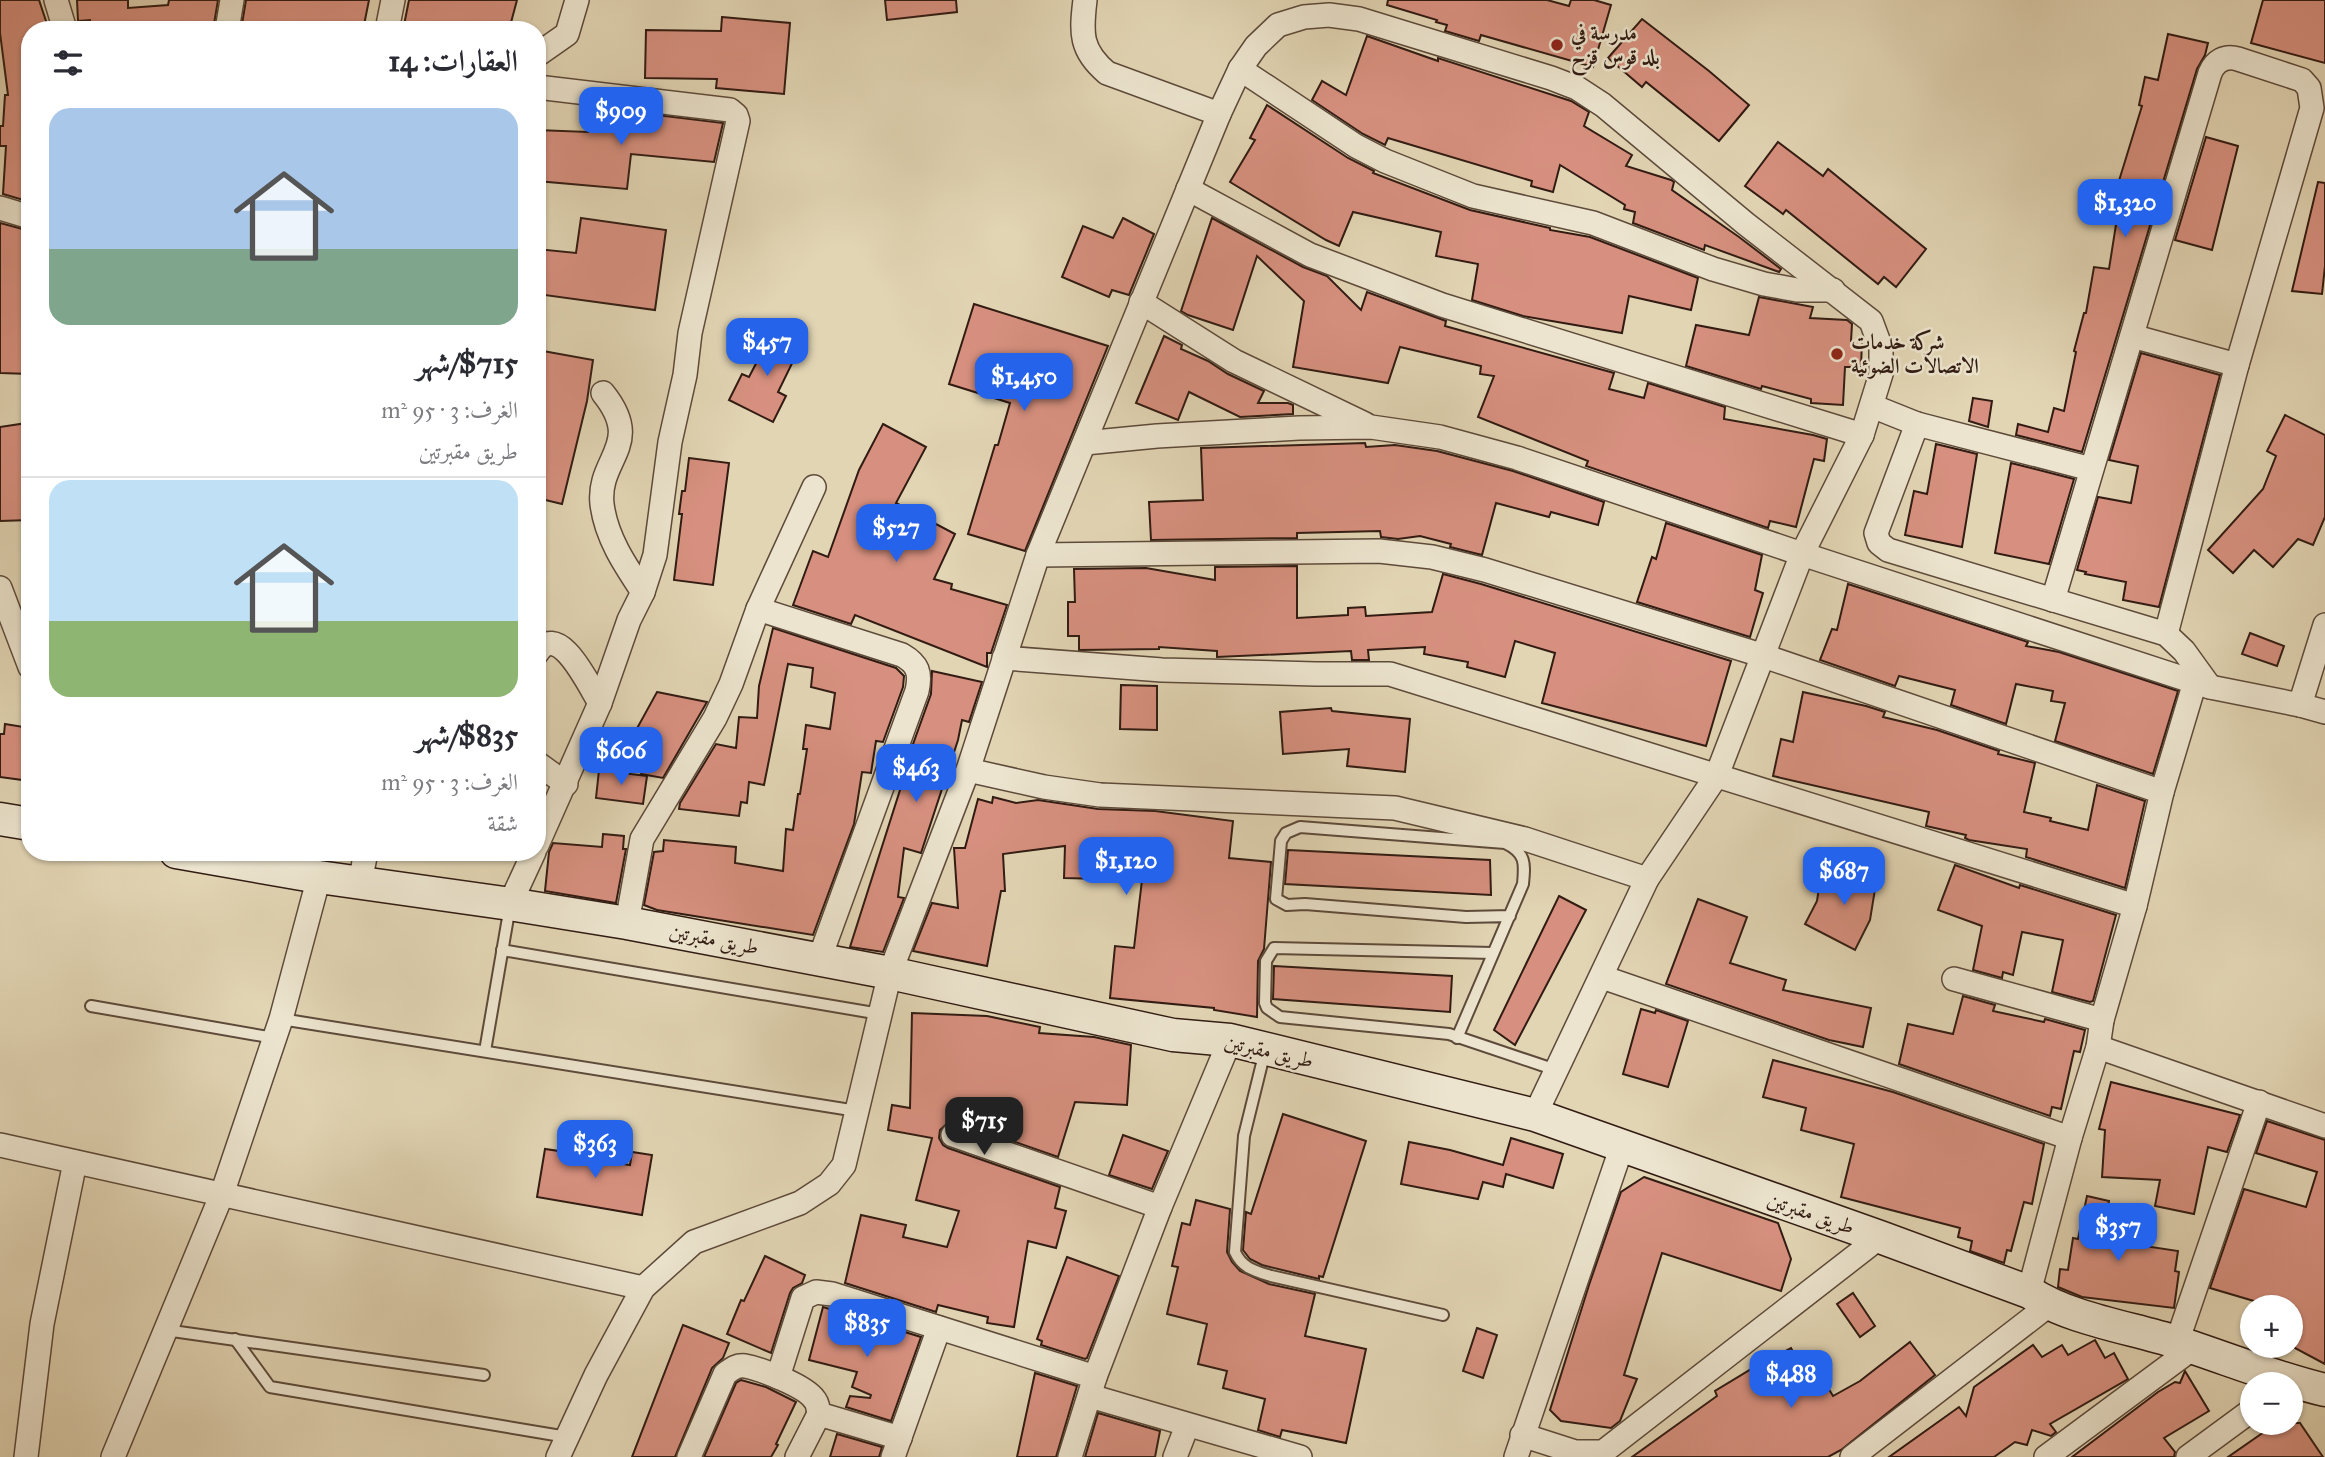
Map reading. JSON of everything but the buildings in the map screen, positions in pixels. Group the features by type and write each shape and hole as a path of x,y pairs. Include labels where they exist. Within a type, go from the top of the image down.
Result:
{"street":[{"path":"56,0 62,21"},
{"path":"228,21 232,0"},
{"path":"389,21 393,0"},
{"path":"546,49 567,34 577,0"},
{"path":"1086,0 1083,36 1091,57 1107,73 1219,114"},
{"path":"562,1447 596,1374 643,1288 694,1242 800,1203 829,1184 844,1165 890,973 968,770 1038,555 1219,114 1240,69 1256,46 1278,25 1304,17 1329,15 1359,19 1577,88 1603,105 1746,224 1871,321 1881,348 1881,374 1862,435 1802,554 1717,775 1647,880 1535,1115"},
{"path":"2053,600 2210,73 2221,59 2233,57 2302,80 2309,88 2312,108 2237,365 2166,634"},
{"path":"1240,69 1356,146 1385,161 1461,191 1593,223 1713,269 1764,284 1797,290 1833,290"},
{"path":"546,88 730,110 738,121 690,333 685,375 670,442 655,555 600,703 546,826"},
{"path":"1188,189 1310,255 1442,305 1862,435"},
{"path":"0,208 21,214"},
{"path":"1141,302 1234,360 1371,427"},
{"path":"2132,336 2237,365"},
{"path":"603,393 619,418 620,436 616,455 606,475 602,503 619,555 643,592"},
{"path":"1872,406 1917,424 2091,469"},
{"path":"1852,1457 2039,1298 2070,1138 2098,1047 2102,1020 2135,905 2162,792 2203,684 2184,650 2166,634 1888,550 1879,543 1876,533 1917,424"},
{"path":"1085,443 1228,431 1371,427 1440,437 1476,446 2203,684 2325,712"},
{"path":"627,923 642,839 715,718 731,684 758,609 814,487"},
{"path":"1038,555 1379,551 1432,557 1485,570 1761,655 2162,792"},
{"path":"0,588 9,638 21,655"},
{"path":"758,609 902,655 914,663 920,679 819,960"},
{"path":"2300,705 2325,625"},
{"path":"546,643 552,642 564,647 600,703"},
{"path":"1004,658 1161,670 1390,674 2135,905"},
{"path":"546,770 566,784"},
{"path":"968,770 1044,787 1100,795 1395,808 1525,839 1647,880"},
{"path":"0,819 21,822"},
{"name":"طريق مقبرتين","path":"241,861 319,877 363,867 510,904 627,923 890,973 1173,1035 1230,1040 1535,1115 1880,1237 2039,1298 2185,1345 2258,1372"},
{"path":"510,904 530,861"},
{"path":"113,1457 222,1194 278,1029 319,877"},
{"path":"1602,977 2070,1138"},
{"path":"1954,979 2102,1020"},
{"path":"1070,1457 1160,1207 1230,1040"},
{"path":"2098,1047 2325,1126"},
{"path":"2046,1457 2185,1345 2259,1102"},
{"path":"953,1135 1160,1207"},
{"path":"0,1145 643,1288"},
{"path":"1622,1146 1519,1446 1578,1454 1603,1452 1880,1237"},
{"path":"26,1457 42,1324 75,1162"},
{"path":"778,1377 803,1298 817,1292 832,1294 939,1328 1187,1426 1300,1457"},
{"path":"819,1414 897,1448 939,1328"},
{"path":"689,1457 725,1374 734,1367 744,1366 778,1377 809,1393 816,1401 819,1414 797,1457"},
{"name":"طريق مقبرتين","path":"2303,1386 2325,1390"},
{"path":"2188,1457 2240,1419"},
{"path":"1175,1457 1187,1426"}],"lane":[{"path":"1457,1038 1510,916 1523,884 1525,869 1516,849 1505,843 1300,827 1286,833 1281,841 1276,899 1287,905 1305,904 1466,917 1510,916"},
{"path":"485,1051 510,904"},
{"path":"1493,953 1274,948 1268,955 1265,1003 1267,1008 1280,1017 1449,1034 1557,1071"},
{"path":"502,950 880,1014"},
{"path":"91,1006 485,1051 857,1111"},
{"path":"1266,1048 1244,1136 1235,1252 1238,1259 1247,1269 1271,1276 1443,1315"},
{"path":"165,1330 484,1375"},
{"path":"235,1339 270,1387 562,1447"}],"place":[{"name":"مدرسة في بلد قوس قزح","path":"1557,45"},
{"name":"شركة خدمات الاتصالات الضوئية","path":"1837,354"}]}
